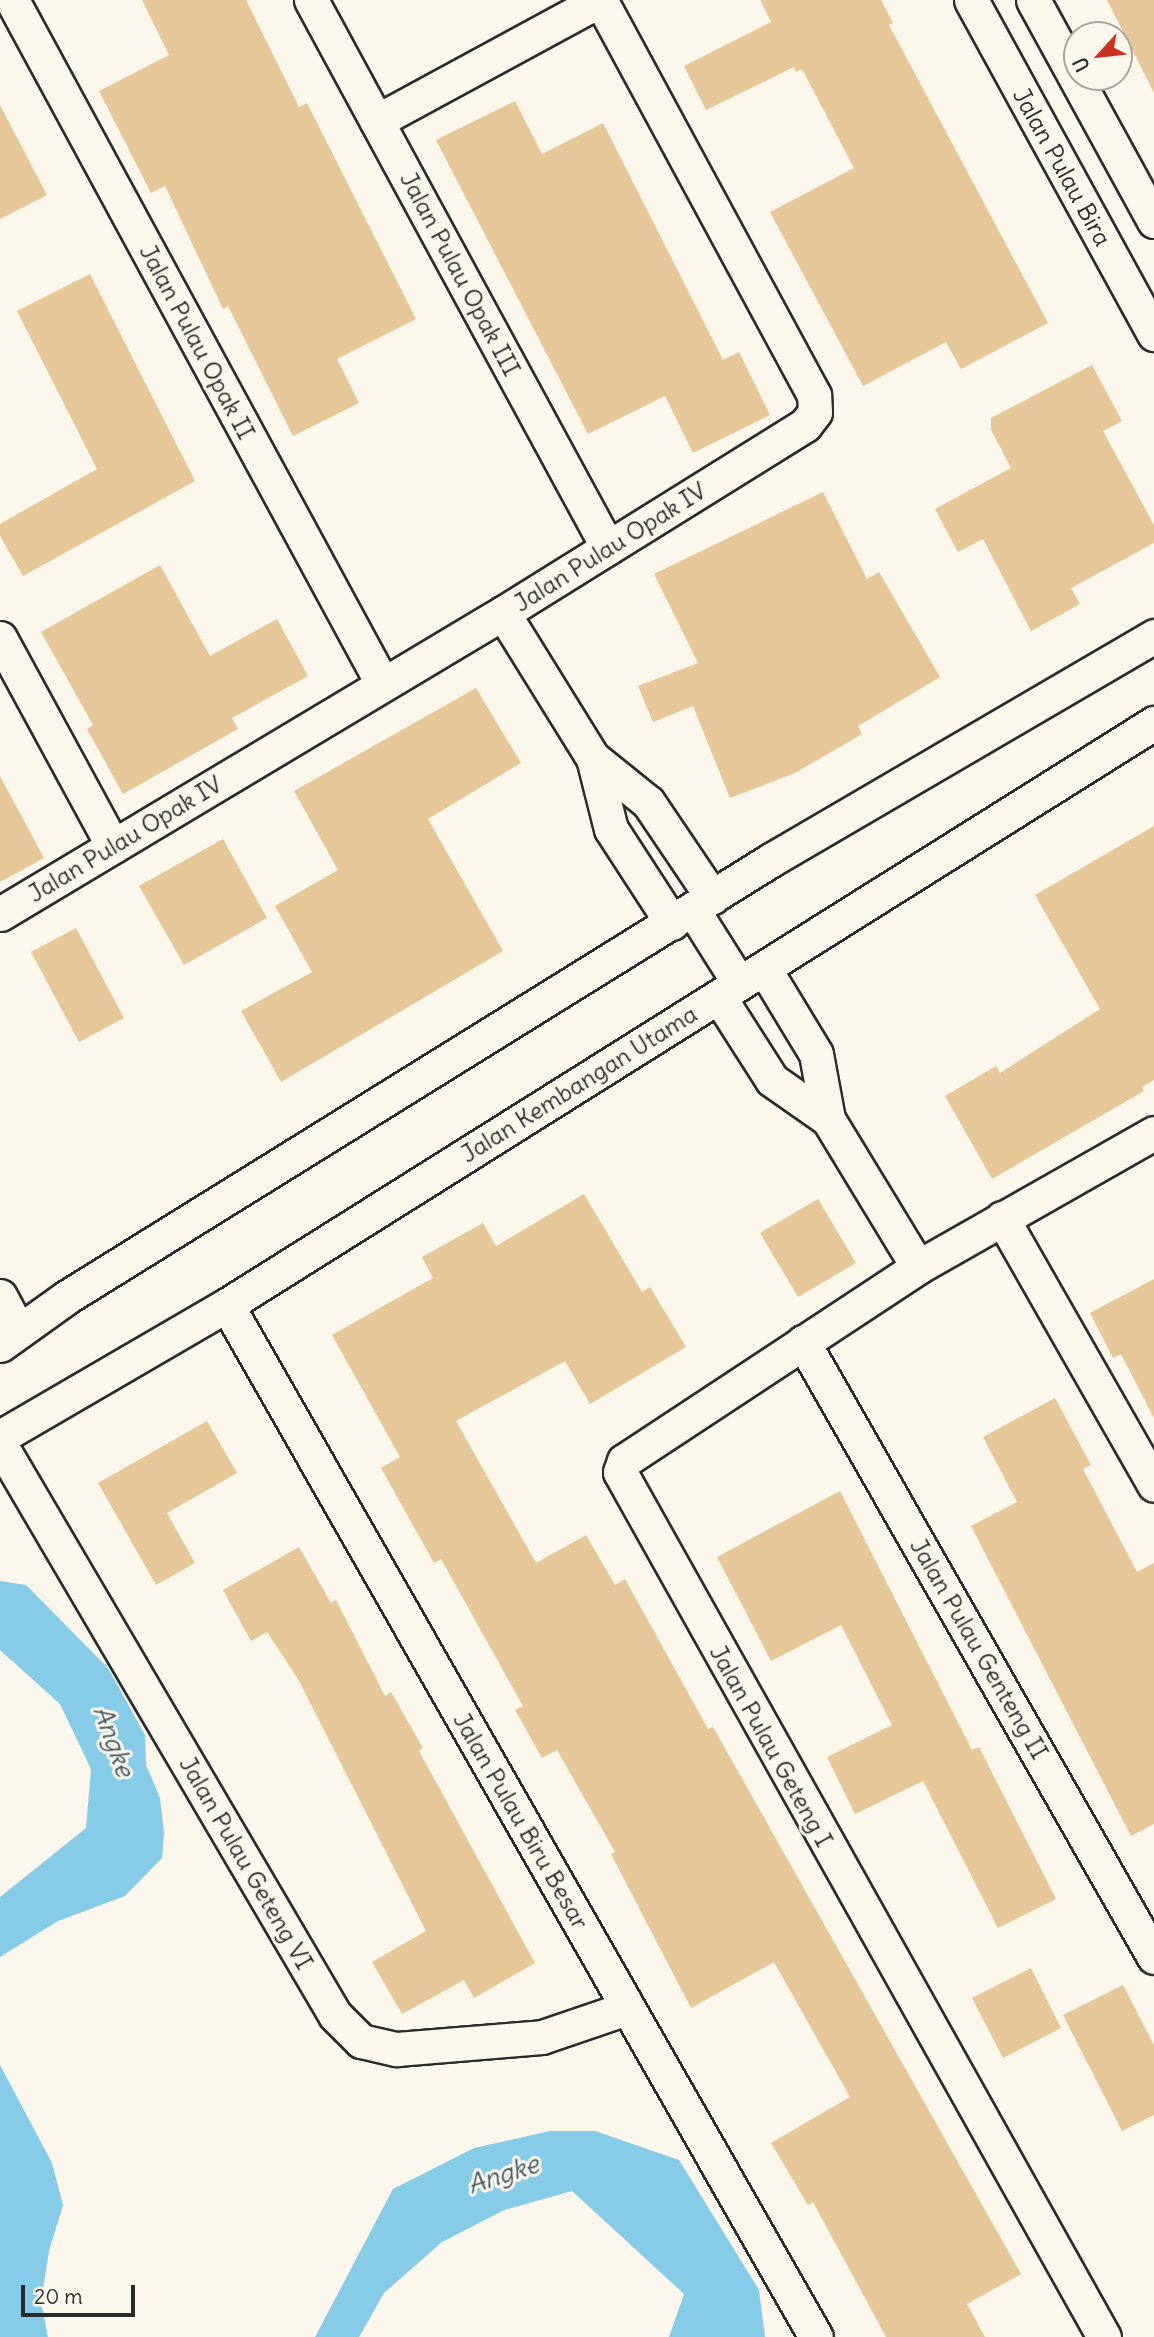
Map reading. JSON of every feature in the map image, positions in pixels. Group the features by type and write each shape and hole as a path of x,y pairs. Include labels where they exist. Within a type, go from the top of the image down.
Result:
{"street":[{"name":"Jalan Pulau Opak II","path":"12,0 382,684"},
{"name":"Jalan Pulau Opak III","path":"311,0 608,548"},
{"name":"Jalan Pulau Opak IV","path":"0,914 503,613 805,425 816,412 814,395 600,0"},
{"path":"377,121 600,0"},
{"name":"Jalan Pulau Bira","path":"971,0 1154,334"},
{"path":"1033,0 1142,172 1154,221"},
{"path":"503,613 593,758 611,829 693,910"},
{"path":"0,1296 9,1337 693,910 1154,636"},
{"path":"0,638 113,846"},
{"name":"Jalan Kembangan Utama","path":"0,1437 226,1305 1154,723"},
{"path":"593,758 648,802 693,910 740,983 816,1054 828,1119 918,1267"},
{"path":"740,983 772,1080 828,1119"},
{"name":"Jalan Pulau Geteng I","path":"1104,2337 623,1483 624,1461 803,1342 918,1267 1154,1133"},
{"path":"1002,1218 1154,1485"},
{"name":"Jalan Pulau Biru Besar","path":"226,1305 816,2337"},
{"name":"Jalan Pulau Genteng II","path":"803,1342 1154,1956"},
{"name":"Jalan Pulau Geteng VI","path":"0,1444 335,2015 361,2041 397,2049 542,2037 627,2008"}],"water":[{"name":"Angke","path":"0,1581 26,1585 108,1668 145,1735 146,1765 160,1798 164,1833 162,1858 125,1896 58,1921 0,1957 0,1897 86,1828 91,1769 60,1704 0,1650"},
{"path":"0,2065 52,2163 63,2205 49,2251 41,2302 48,2337 0,2337"},
{"name":"Angke","path":"550,2131 595,2131 679,2160 759,2290 765,2337 669,2337 684,2294 572,2191 504,2210 442,2242 384,2293 359,2337 315,2337 393,2189 474,2148"}],"building":[{"path":"142,0 246,0 299,107 307,103 416,319 337,359 359,403 293,436 228,306 223,309 165,186 151,193 99,91 169,55"},
{"path":"760,0 881,0 893,23 889,25 1048,323 961,369 946,342 863,386 770,212 854,168 802,69 796,72 794,67 706,110 684,66 771,22"},
{"path":"1107,0 1154,0 1154,93 1133,51 1133,21 1118,21"},
{"path":"515,101 542,154 603,123 723,360 739,352 770,415 693,453 665,396 588,434 436,140"},
{"path":"0,105 47,195 0,219"},
{"path":"90,274 195,481 23,576 0,536 0,524 97,469 17,311"},
{"path":"1092,365 1122,421 1103,431 1154,525 1154,543 1071,588 1080,604 1031,631 983,539 958,552 935,509 1011,468 991,430 991,418"},
{"path":"823,492 867,579 879,572 940,677 858,726 862,734 795,773 730,798 693,706 653,722 638,686 698,663 654,574"},
{"path":"160,565 210,656 277,619 308,676 232,718 238,729 123,794 87,729 93,725 41,632"},
{"path":"476,688 521,763 428,819 503,951 281,1082 241,1011 312,972 275,906 338,870 294,791"},
{"path":"0,776 44,858 0,882"},
{"path":"1154,826 1154,1080 1142,1087 1144,1091 992,1179 945,1096 996,1066 1000,1073 1100,1009 1035,895"},
{"path":"223,839 267,918 184,965 139,886"},
{"path":"76,928 124,1018 79,1042 31,952"},
{"path":"584,1194 642,1292 650,1287 686,1347 590,1404 565,1361 456,1421 536,1563 586,1535 615,1585 625,1579 708,1729 713,1727 1021,2274 967,2304 985,2337 886,2337 813,2202 808,2205 771,2143 850,2097 774,1962 691,2008 611,1854 615,1852 557,1750 542,1758 515,1710 523,1706 441,1559 434,1563 381,1468 400,1457 332,1335 433,1278 422,1257 483,1223 496,1246"},
{"path":"818,1199 856,1263 798,1297 760,1233"},
{"path":"1154,1279 1154,1418 1121,1354 1113,1358 1090,1313"},
{"path":"1055,1398 1091,1465 1083,1469 1137,1572 1154,1563 1154,1824 1131,1836 971,1526 1017,1502 983,1437"},
{"path":"207,1421 237,1473 167,1513 195,1563 156,1585 98,1483"},
{"path":"840,1491 972,1750 979,1747 1056,1899 998,1928 923,1781 855,1814 827,1757 892,1725 841,1625 771,1661 717,1557"},
{"path":"299,1547 331,1603 336,1600 385,1696 391,1692 423,1748 419,1751 535,1963 474,1998 464,1980 402,2014 372,1962 426,1931 298,1679 267,1632 251,1641 223,1590"},
{"path":"1031,1968 1061,2028 1003,2058 972,1998"},
{"path":"1123,1985 1154,2045 1154,2115 1122,2131 1063,2015"}]}
